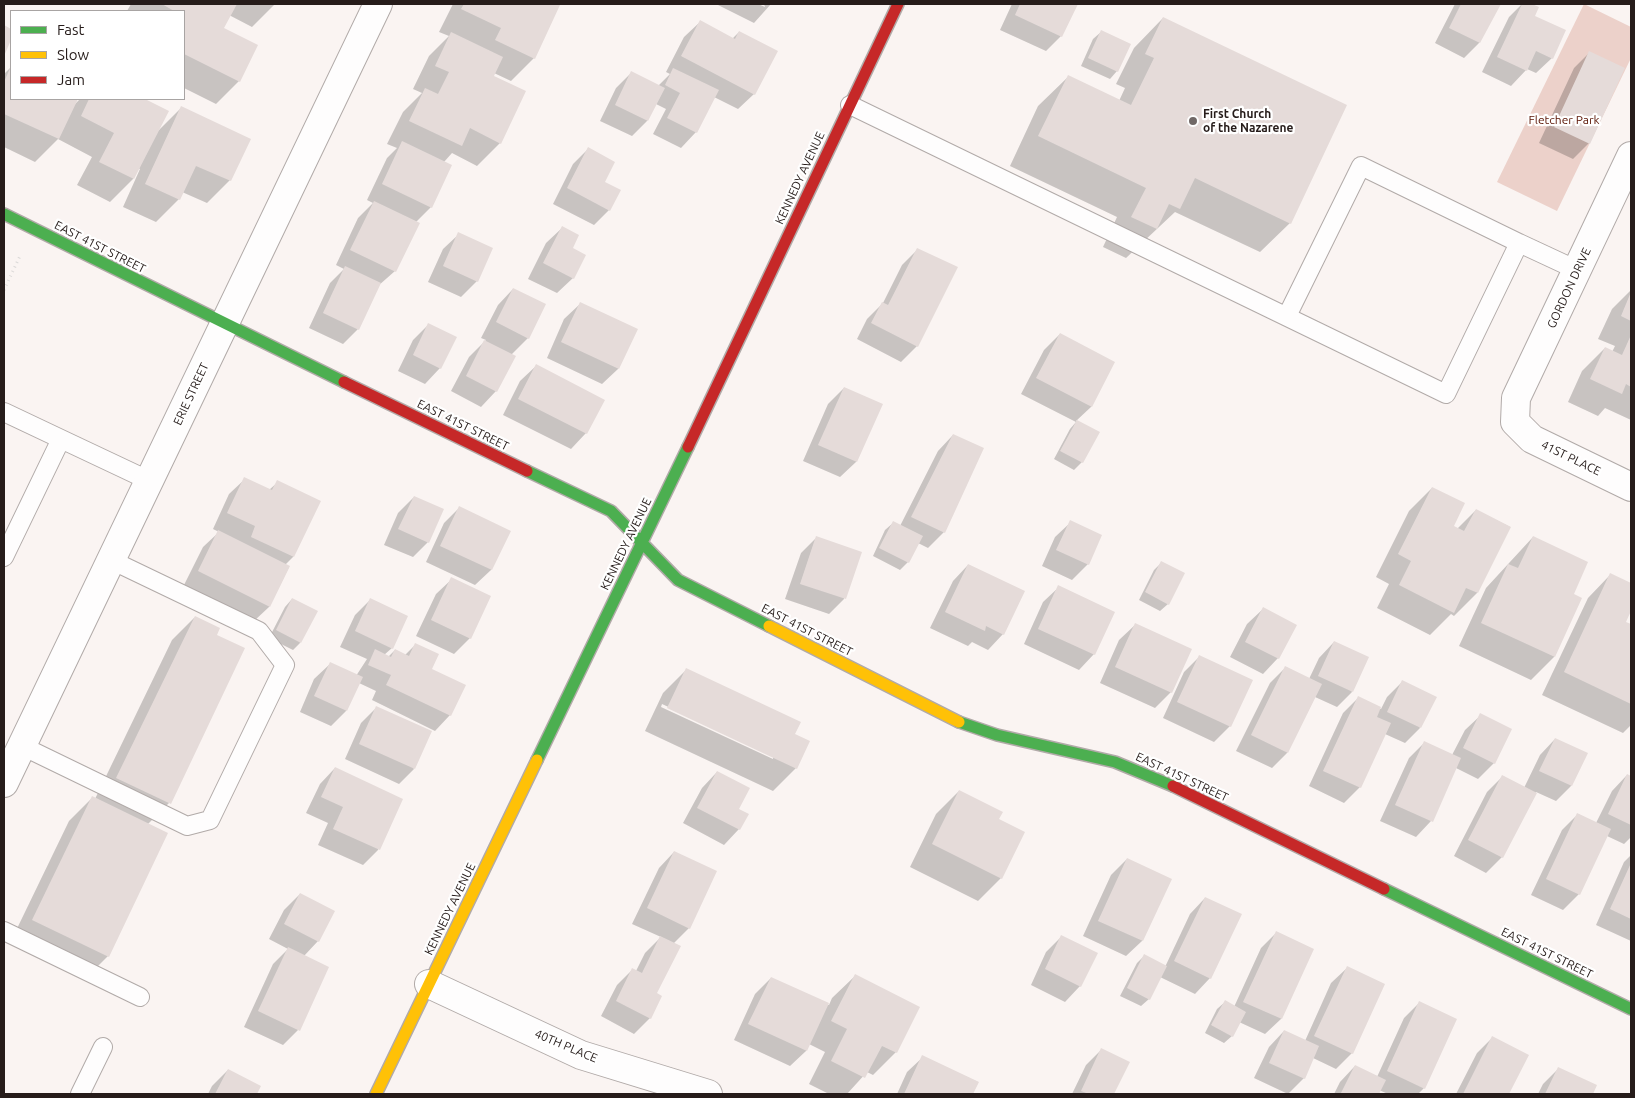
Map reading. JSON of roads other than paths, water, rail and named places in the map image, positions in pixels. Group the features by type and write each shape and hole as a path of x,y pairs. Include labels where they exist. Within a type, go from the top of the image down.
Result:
{"street":[{"name":"ERIE STREET","path":"4,783 378,4"},
{"name":"KENNEDY AVENUE","path":"376,1094 642,544 898,4"},
{"name":"GORDON DRIVE","path":"1515,422 1516,398 1631,156"},
{"name":"EAST 41ST STREET","path":"4,214 224,324 611,511 678,580 961,722 997,734 1115,762 1152,776 1631,1009"},
{"name":"41ST PLACE","path":"1515,422 1532,439 1631,487"},
{"name":"40TH PLACE","path":"429,984 581,1055 708,1094"}],"lane":[{"path":"850,105 1446,394 1519,243"},
{"path":"1287,316 1360,166 1577,270"},
{"path":"4,412 150,481"},
{"path":"4,557 61,438"},
{"path":"22,746 187,826 210,820 286,665 259,631 112,560"},
{"path":"4,932 140,997"},
{"path":"80,1094 103,1047"}],"place":[{"name":"First Church of the Nazarene","path":"1193,121"}],"park label":[{"name":"Fletcher Park","path":"1564,120"}]}
